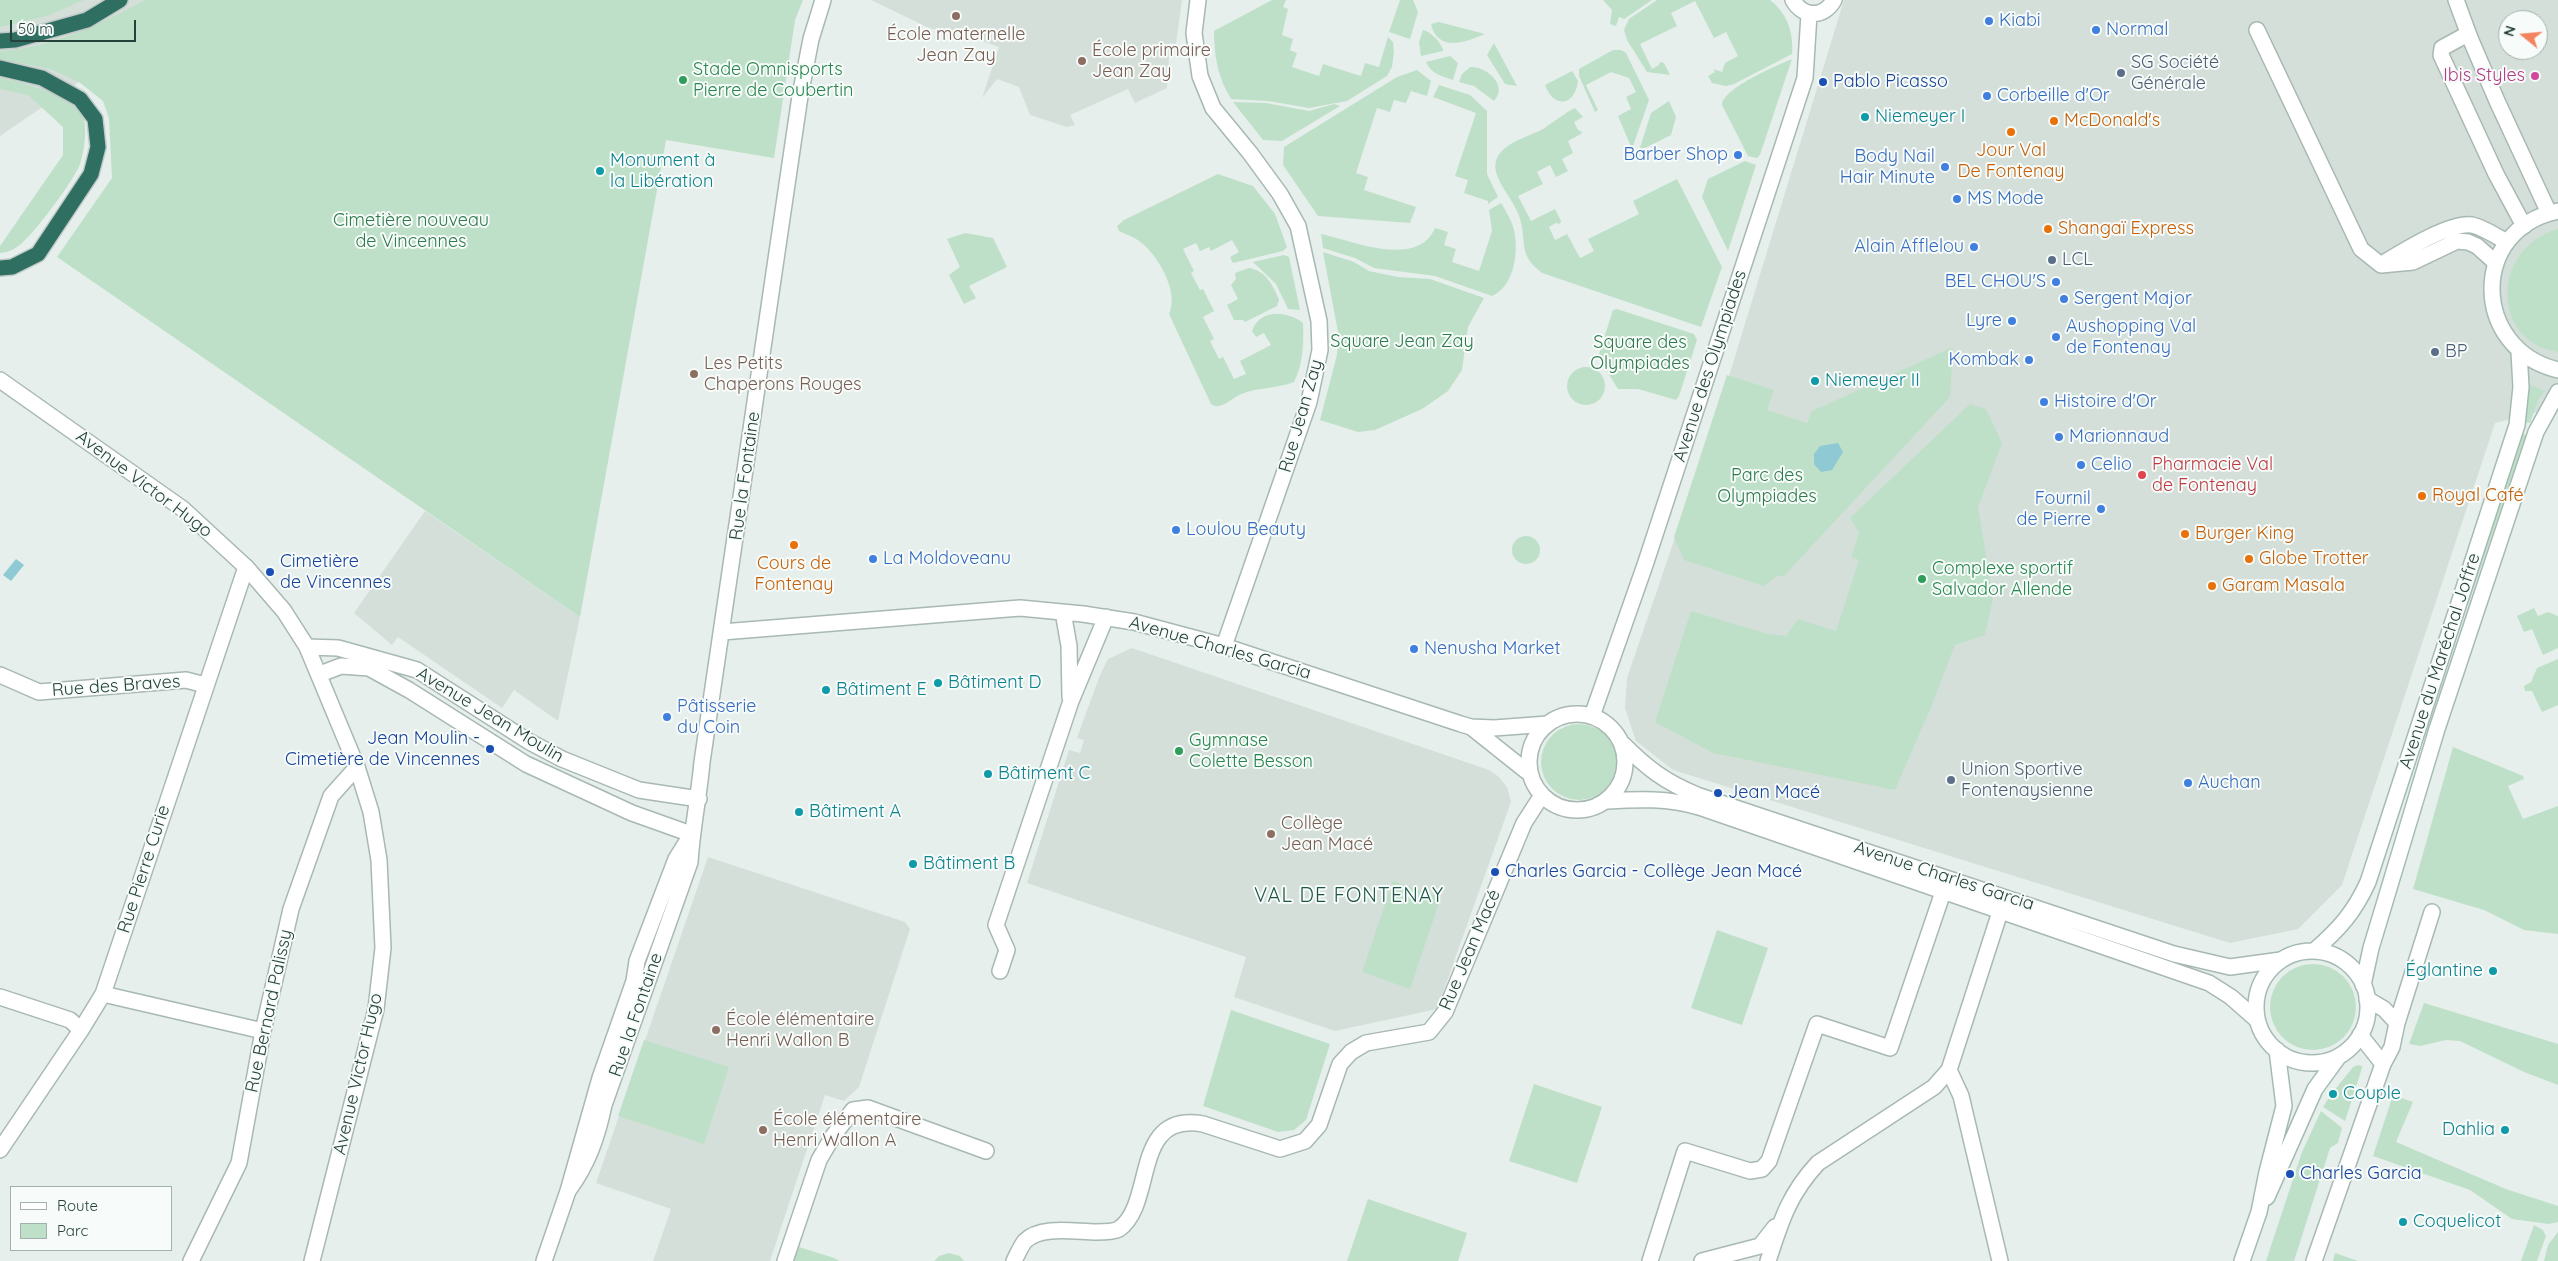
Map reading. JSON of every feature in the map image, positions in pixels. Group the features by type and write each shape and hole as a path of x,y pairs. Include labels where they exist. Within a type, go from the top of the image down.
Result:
{"highway":[{"path":"0,41 15,40 87,20 120,0"},
{"path":"0,68 42,78 80,99 94,119 98,147 91,174 38,254 12,268 0,268"}],"street":[{"name":"Rue la Fontaine","path":"544,1261 568,1191 582,1172 599,1133 604,1105 690,862 702,762 800,96 811,39 823,0"},
{"name":"Rue Jean Zay","path":"1198,0 1194,33 1200,76 1213,108 1280,194 1298,226 1319,321 1320,350 1309,402 1224,646"},
{"path":"1792,0 1802,11 1810,14 1825,11 1834,0"},
{"path":"2456,0 2497,101 2554,212 2524,226 2507,242 2496,263 2491,289 2494,311 2507,338 2519,352 2543,366 2558,370"},
{"name":"Avenue des Olympiades","path":"1592,716 1645,565 1805,78 1810,14"},
{"path":"2257,30 2361,249 2381,264 2413,262 2457,241 2468,242 2477,246 2496,263"},
{"path":"2470,38 2464,36 2444,46 2442,54 2496,174 2524,226"},
{"path":"2381,264 2403,250 2456,226 2472,225 2507,242"},
{"name":"Avenue du Maréchal Joffre","path":"2314,951 2338,930 2356,907 2368,882 2517,425 2521,386 2519,352"},
{"name":"Avenue Victor Hugo","path":"0,380 183,508 246,567 284,611 307,647 320,674 357,767 371,812 378,860 383,948 376,1009 312,1261"},
{"name":"Avenue du Maréchal Joffre","path":"2365,992 2370,948 2437,729 2536,432 2558,392"},
{"name":"Rue Pierre Curie","path":"0,1150 103,994 246,567"},
{"name":"Avenue Charles Garcia","path":"722,632 1020,608 1063,612 1106,617 1224,646 1471,727 1494,728 1548,724"},
{"path":"1063,612 1069,646 1071,700"},
{"path":"1000,971 1006,950 996,925 1071,700 1106,617"},
{"name":"Avenue Jean Moulin","path":"307,647 338,648 417,670 528,741 562,759 639,790 699,799"},
{"name":"Avenue Jean Moulin","path":"320,674 342,666 369,668 409,690 526,764 632,813 692,834"},
{"name":"Rue des Braves","path":"0,675 39,692 186,680 205,685"},
{"path":"1569,714 1592,716 1605,722 1616,732 1623,744 1626,754 1624,775 1620,785 1607,801 1597,807 1573,810 1562,808 1542,795 1530,774 1529,763 1532,747 1540,732 1548,724 1569,714"},
{"name":"Avenue Charles Garcia","path":"1471,727 1530,774"},
{"name":"Avenue Charles Garcia","path":"1623,744 1651,771 1678,788 1744,817 1943,892 2209,983 2231,997 2256,1019"},
{"name":"Rue Bernard Palissy","path":"191,1261 239,1162 263,1031 291,909 331,796 357,767"},
{"name":"Rue Jean Macé","path":"1014,1261 1026,1240 1044,1232 1102,1232 1119,1229 1133,1210 1155,1141 1172,1126 1192,1122 1203,1124 1280,1149 1305,1141 1319,1125 1340,1064 1351,1052 1366,1044 1429,1032 1445,1012 1524,824 1542,795"},
{"name":"Avenue Charles Garcia","path":"1607,801 1653,799 1674,801 1744,817 2010,898 2206,963 2243,967 2281,960"},
{"path":"1650,1261 1685,1151 1750,1171 1762,1169 1769,1161 1817,1024 1890,1048 1943,892"},
{"path":"1768,1261 1781,1220 1796,1190 1818,1163 1934,1086 1949,1070 2000,912 2010,898"},
{"path":"2314,1261 2383,1064 2392,1047 2397,1023 2432,912"},
{"path":"2314,951 2331,954 2347,963 2356,973 2365,992 2367,1018 2360,1035 2351,1047 2338,1056 2324,1062 2307,1063 2294,1060 2277,1050 2265,1038 2256,1019 2256,1002 2259,988 2268,972 2281,960 2297,953 2314,951"},
{"path":"2365,992 2397,1023"},
{"path":"103,994 263,1031"},
{"path":"0,997 70,1020 81,1030"},
{"path":"2360,1035 2383,1064"},
{"path":"2242,1261 2259,1212 2284,1106 2277,1050"},
{"path":"2259,1212 2279,1174 2315,1089 2338,1056"},
{"path":"1949,1070 1960,1096 2000,1261"},
{"path":"785,1261 819,1160 833,1136 853,1110 868,1108 986,1151"},
{"path":"1702,1261 1760,1246 1781,1220"}],"shaded area":[{"path":"0,0 192,0 173,18 0,136"},
{"name":"École primaire Jean Zay","path":"871,0 1182,0 1176,44 1170,43 1167,88 1135,103 1128,89 1070,115 1075,125 1067,127 1030,115 1019,87 997,79 982,98 999,47 963,34 929,28"},
{"path":"1844,0 2558,0 2558,407 2495,423 2342,885 2298,929 2230,943 1673,770 1636,741 1625,708 1627,678 1718,412"},
{"path":"425,511 580,617 558,721 514,690 502,708 398,637 392,645 354,613"},
{"name":"Collège Jean Macé","path":"1132,648 1489,770 1499,777 1507,787 1511,802 1437,1009 1335,1031 1234,997 1246,957 1027,883 1069,750 1080,753 1084,740 1077,738 1100,675 1108,659"},
{"path":"708,857 905,922 910,929 859,1087 844,1101 825,1095 770,1261 653,1261 671,1209 596,1183"}],"green space":[{"path":"0,0 84,0 47,16 0,27"},
{"name":"Cimetière nouveau de Vincennes","path":"145,0 803,0 795,20 774,158 666,140 580,617 57,257 112,178 109,118 103,101 79,82 50,69 0,59 0,51 19,49 57,40 111,18"},
{"path":"1272,0 1286,0 1283,7 1288,9 1282,35 1293,39 1290,50 1297,53 1292,67 1319,76 1323,64 1361,76 1365,63 1379,67 1388,37 1393,42 1394,52 1392,67 1387,76 1347,101 1309,108 1268,101 1231,99 1223,83 1218,66 1214,31"},
{"path":"1400,0 1413,0 1418,12 1410,39 1389,32"},
{"path":"1603,0 1652,0 1624,19 1619,17 1616,26 1610,24 1612,10"},
{"path":"1657,0 1770,0 1781,11 1788,24 1792,39 1792,54 1734,84 1726,86 1712,83 1708,76 1715,72 1713,69 1722,72 1725,63 1738,56 1726,32 1714,38 1695,1 1671,13 1677,26 1640,44 1652,69 1659,65 1660,62 1664,63 1670,75 1647,72 1627,40 1624,30 1629,19"},
{"path":"1439,22 1485,34 1461,42 1446,42 1435,33 1431,24"},
{"path":"1423,30 1436,38 1443,51 1421,56 1419,42"},
{"path":"1494,43 1517,86 1505,84 1487,55"},
{"path":"1613,50 1621,50 1626,53 1649,100 1632,149 1618,116 1631,109 1626,97 1636,92 1629,78 1611,72 1586,85 1598,110 1595,112 1579,76 1579,69"},
{"path":"1450,56 1458,63 1453,80 1434,72 1426,62"},
{"path":"1792,59 1760,155 1757,158 1748,156 1722,105 1725,98 1751,78"},
{"path":"1470,67 1483,70 1494,78 1499,89 1494,101 1474,86 1459,82 1462,74"},
{"path":"1417,70 1431,81 1427,96 1411,91 1406,103 1394,100 1390,112 1377,108 1356,173 1368,177 1364,190 1416,207 1410,223 1318,216 1283,165 1284,147 1397,77"},
{"path":"1572,71 1578,81 1573,96 1569,100 1559,101 1549,93 1545,85"},
{"path":"0,78 47,91 71,103 84,119 85,129 84,148 80,164 63,193 21,244 14,249 0,253 0,246 63,155 63,127 28,95 0,89"},
{"path":"1439,85 1470,95 1487,111 1487,174 1498,197 1488,204 1488,201 1464,193 1468,180 1455,176 1476,113 1433,97"},
{"path":"1669,101 1676,117 1671,135 1639,151 1651,113"},
{"path":"1233,102 1266,103 1309,111 1334,104 1340,106 1282,141 1263,140"},
{"path":"1575,108 1583,117 1574,122 1578,130 1582,132 1568,141 1573,153 1562,159 1568,171 1556,177 1550,165 1537,172 1543,184 1518,196 1531,221 1555,209 1561,221 1560,224 1556,223 1549,227 1555,240 1567,234 1580,258 1594,251 1588,239 1639,214 1633,201 1677,179 1722,267 1701,327 1542,273 1529,259 1524,246 1519,216 1498,178 1496,163 1499,155 1511,144 1543,129"},
{"path":"1745,161 1756,165 1728,251 1702,197 1708,179"},
{"path":"1218,174 1253,186 1275,214 1287,247 1283,251 1233,263 1230,257 1239,252 1232,240 1211,251 1209,247 1200,251 1196,243 1183,249 1194,271 1191,273 1200,290 1203,289 1214,311 1203,317 1214,339 1210,341 1219,359 1223,357 1234,379 1246,374 1240,361 1271,345 1264,333 1256,337 1252,331 1261,318 1268,315 1282,314 1297,319 1303,323 1303,338 1301,361 1294,382 1246,392 1225,404 1214,406 1211,404 1169,314 1172,296 1161,267 1156,258 1143,244 1119,231 1117,226 1124,220"},
{"path":"1501,203 1513,227 1516,253 1513,270 1505,286 1492,296 1435,276 1374,268 1355,258 1323,248 1321,234 1367,246 1400,250 1414,247 1426,240 1435,228 1448,232 1444,245 1456,249 1452,262 1479,271 1492,231 1489,210"},
{"path":"2558,229 2558,352 2536,345 2520,331 2511,314 2507,294 2510,274 2520,255 2535,240"},
{"path":"965,233 993,238 1007,267 969,286 976,298 964,304 949,275 960,267 947,239"},
{"name":"Square Jean Zay","path":"1323,252 1354,262 1369,271 1398,277 1430,279 1484,298 1468,327 1462,370 1448,391 1422,409 1375,430 1358,432 1320,420 1337,355 1338,332"},
{"path":"1284,255 1289,257 1300,310 1288,309 1276,284 1253,262"},
{"path":"1249,268 1255,269 1264,275 1272,284 1279,300 1277,306 1245,322 1243,320 1234,320 1227,305 1238,299 1231,285 1236,279 1235,273"},
{"name":"Square des Olympiades","path":"1617,309 1694,334 1697,340 1679,396 1676,400 1638,389 1618,389 1598,357 1613,310"},
{"name":"Parc des Olympiades","path":"1953,347 1950,397 1783,577 1778,575 1764,586 1684,560 1674,537 1727,375 1774,390 1767,410 1807,423 1812,411"},
{"path":"1586,367 1593,368 1599,373 1604,379 1604,393 1599,399 1593,404 1586,405 1579,404 1573,399 1568,393 1567,386 1568,379 1573,373 1579,368"},
{"path":"2529,384 2545,391 2539,398 2530,423 2524,422"},
{"name":"Complexe sportif Salvador Allende","path":"1970,404 1986,409 2002,443 1978,507 1993,598 1985,635 1955,645 1931,707 1895,790 1713,753 1655,722 1691,611 1768,634 1786,636 1798,619 1836,631 1859,560 1851,557 1859,533 1850,518"},
{"path":"2520,433 2526,435 2468,605 2464,604"},
{"path":"1526,536 1536,540 1540,550 1536,560 1526,564 1516,560 1512,550 1516,540"},
{"path":"2534,608 2538,616 2548,612 2558,616 2558,648 2543,655 2532,629 2524,632 2517,616"},
{"path":"2558,659 2558,705 2542,712 2532,691 2525,691 2524,686 2531,682 2537,668"},
{"path":"1572,724 1586,724 1600,730 1611,741 1617,755 1614,777 1606,789 1586,800 1572,800 1558,794 1547,783 1541,769 1541,755 1547,741 1558,730"},
{"path":"2453,747 2523,776 2524,779 2508,786 2523,819 2558,806 2558,934 2524,930 2484,910 2413,889"},
{"path":"1393,881 1441,897 1410,989 1362,972"},
{"path":"1717,930 1768,948 1742,1025 1691,1008"},
{"path":"2313,964 2330,967 2344,976 2353,990 2356,1007 2353,1024 2344,1038 2330,1047 2313,1050 2296,1047 2282,1038 2273,1024 2270,1007 2273,990 2282,976 2296,967"},
{"path":"2424,1003 2558,1044 2558,1085 2524,1072 2460,1041 2446,1040 2420,1046 2409,1044"},
{"path":"1231,1010 1330,1044 1306,1120 1294,1130 1278,1132 1203,1106"},
{"path":"644,1040 729,1067 704,1144 618,1116"},
{"path":"2362,1066 2362,1068 2345,1121 2323,1107 2328,1099 2336,1098 2334,1091 2353,1067"},
{"path":"1534,1084 1602,1107 1577,1183 1509,1161"},
{"path":"2393,1095 2413,1102 2396,1142 2506,1189 2558,1206 2558,1222 2549,1224 2512,1219 2470,1190 2373,1156"},
{"path":"2321,1111 2342,1128 2338,1143 2330,1148 2294,1261 2266,1261 2302,1152"},
{"path":"1368,1199 1467,1233 1458,1261 1347,1261"},
{"path":"2534,1225 2543,1230 2546,1236 2537,1261 2521,1261"},
{"path":"2558,1232 2558,1261 2544,1261 2548,1245"},
{"path":"799,1247 834,1258 840,1261 794,1261"},
{"path":"949,1253 960,1256 964,1261 934,1261 939,1256"},
{"path":"2335,1253 2358,1261 2333,1261"}],"water":[{"path":"1838,443 1843,452 1832,470 1821,472 1814,464 1814,454 1820,446"},
{"path":"16,559 24,565 11,581 3,575"}],"place":[{"name":"École maternelle Jean Zay","path":"956,16"},
{"name":"Kiabi","path":"1989,21"},
{"name":"Normal","path":"2096,30"},
{"name":"École primaire Jean Zay","path":"1082,61"},
{"name":"SG Société Générale","path":"2121,73"},
{"name":"Ibis Styles","path":"2535,76"},
{"name":"Stade Omnisports Pierre de Coubertin","path":"683,80"},
{"name":"Pablo Picasso","path":"1823,82"},
{"name":"Corbeille d'Or","path":"1987,96"},
{"name":"Niemeyer I","path":"1865,117"},
{"name":"McDonald's","path":"2054,121"},
{"name":"Jour Val De Fontenay","path":"2011,132"},
{"name":"Barber Shop","path":"1738,155"},
{"name":"Body Nail Hair Minute","path":"1945,167"},
{"name":"Monument à la Libération","path":"600,171"},
{"name":"MS Mode","path":"1957,199"},
{"name":"Shangaï Express","path":"2048,229"},
{"name":"Alain Afflelou","path":"1974,247"},
{"name":"LCL","path":"2052,260"},
{"name":"BEL CHOU'S","path":"2056,282"},
{"name":"Sergent Major","path":"2064,299"},
{"name":"Lyre","path":"2012,321"},
{"name":"Aushopping Val de Fontenay","path":"2056,337"},
{"name":"BP","path":"2435,352"},
{"name":"Kombak","path":"2029,360"},
{"name":"Les Petits Chaperons Rouges","path":"694,374"},
{"name":"Niemeyer II","path":"1815,381"},
{"name":"Histoire d'Or","path":"2044,402"},
{"name":"Marionnaud","path":"2059,437"},
{"name":"Celio","path":"2081,465"},
{"name":"Pharmacie Val de Fontenay","path":"2142,475"},
{"name":"Royal Café","path":"2422,496"},
{"name":"Fournil de Pierre","path":"2101,509"},
{"name":"Loulou Beauty","path":"1176,530"},
{"name":"Burger King","path":"2185,534"},
{"name":"Cours de Fontenay","path":"794,545"},
{"name":"La Moldoveanu","path":"873,559"},
{"name":"Globe Trotter","path":"2249,559"},
{"name":"Cimetière de Vincennes","path":"270,572"},
{"name":"Complexe sportif Salvador Allende","path":"1922,579"},
{"name":"Garam Masala","path":"2212,586"},
{"name":"Nenusha Market","path":"1414,649"},
{"name":"Bâtiment D","path":"938,683"},
{"name":"Bâtiment E","path":"826,690"},
{"name":"Pâtisserie du Coin","path":"667,717"},
{"name":"Jean Moulin - Cimetière de Vincennes","path":"490,749"},
{"name":"Gymnase Colette Besson","path":"1179,751"},
{"name":"Bâtiment C","path":"988,774"},
{"name":"Union Sportive Fontenaysienne","path":"1951,780"},
{"name":"Auchan","path":"2188,783"},
{"name":"Jean Macé","path":"1718,793"},
{"name":"Bâtiment A","path":"799,812"},
{"name":"Collège Jean Macé","path":"1271,834"},
{"name":"Bâtiment B","path":"913,864"},
{"name":"Charles Garcia - Collège Jean Macé","path":"1495,872"},
{"name":"Églantine","path":"2493,971"},
{"name":"École élémentaire Henri Wallon B","path":"716,1030"},
{"name":"Couple","path":"2333,1094"},
{"name":"École élémentaire Henri Wallon A","path":"763,1130"},
{"name":"Dahlia","path":"2505,1130"},
{"name":"Charles Garcia","path":"2290,1174"},
{"name":"Coquelicot","path":"2403,1222"}],"district":[{"name":"VAL DE FONTENAY","path":"1349,896"}]}
